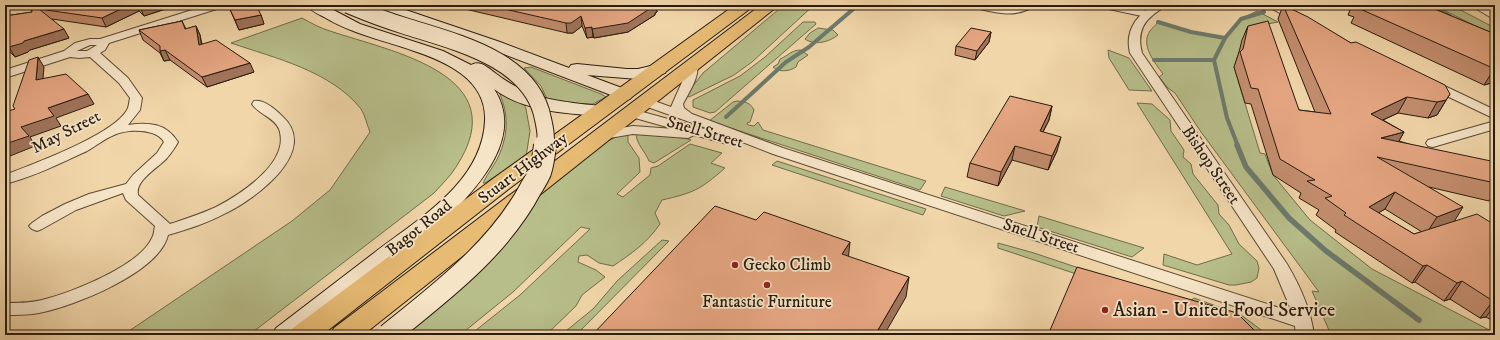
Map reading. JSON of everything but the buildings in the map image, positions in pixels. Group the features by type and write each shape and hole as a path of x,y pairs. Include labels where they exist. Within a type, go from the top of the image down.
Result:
{"highway":[{"name":"Stuart Highway","path":"344,335 603,135 634,103 659,68 745,5"},
{"name":"Stuart Highway","path":"634,103 692,66 771,5"},
{"path":"599,111 634,103"},
{"name":"Stuart Highway","path":"303,335 599,111"}],"main road":[{"name":"Bagot Road","path":"285,335 439,213 465,188 481,166 491,146 494,135 494,107 491,98 481,83 465,69 425,49 354,26 335,18 314,5"},
{"path":"348,5 378,18 470,48 502,63 521,78 531,89 544,113 546,130 544,158 538,177 513,218 487,248 464,270 388,335"},
{"path":"377,5 494,45 634,103"},
{"path":"435,25 466,33 576,69 638,74 659,68"},
{"path":"425,49 456,56 480,70 503,87 518,95 554,105 599,111"}],"street":[{"path":"70,53 71,49 79,45 90,42 101,42 219,5"},
{"name":"Bishop Street","path":"1161,5 1147,14 1135,29 1133,44 1136,53 1281,268 1297,298 1305,329"},
{"path":"1475,5 1495,17"},
{"path":"1272,6 1312,25"},
{"path":"5,74 70,53 81,55 92,52 103,46 104,44 101,42"},
{"name":"May Street","path":"5,180 70,154 110,132 126,120 132,112 137,100 135,95 128,85 92,52"},
{"path":"686,115 679,112 676,108 692,73 692,66"},
{"path":"1424,80 1495,115"},
{"name":"Snell Street","path":"634,103 703,133 778,151"},
{"name":"Snell Street","path":"634,103 686,115 778,151 1305,329"},
{"path":"163,231 207,216 234,203 260,182 284,158 288,143 286,129 281,122 258,104"},
{"path":"1433,143 1495,125"},
{"path":"8,313 66,299 90,290 130,268 150,253 159,243 163,231 163,225 131,197 130,191 136,180 153,165 168,148 171,142 169,137 157,130 148,128 110,132"},
{"path":"603,135 633,130 679,134 703,133"},
{"path":"37,226 69,208 111,192 131,187"}],"lane":[{"path":"976,5 1007,10 1025,9 1030,5"},
{"path":"1105,5 1147,14"}],"green space":[{"path":"784,5 814,5 752,62 734,75 689,97 686,95 703,73"},
{"path":"1434,5 1451,5 1495,28 1495,36"},
{"path":"1257,11 1278,22 1247,28 1234,67 1260,153 1265,154 1273,175 1310,220 1372,269 1495,333 1495,335 1331,335 1312,291 1319,292 1201,132 1175,93 1168,88 1159,77 1163,74 1150,54 1148,48 1147,36 1158,22 1191,32 1224,38 1241,19"},
{"path":"302,18 326,30 384,48 413,59 439,72 459,89 471,109 471,135 456,167 434,193 249,335 123,335 292,221 330,190 370,132 361,109 349,96 334,85 318,75 284,60 231,43"},
{"path":"803,22 815,22 816,24 715,112 710,113 693,107 693,100 740,76 765,57"},
{"path":"818,28 833,30 838,35 830,40 817,43 805,39 810,33"},
{"path":"801,50 808,55 798,62 796,67 785,71 773,67 778,64 780,59 792,52"},
{"path":"1108,50 1129,58 1152,91 1129,90 1109,58"},
{"path":"531,67 606,97 593,104 573,104 547,99 541,86 524,68"},
{"path":"498,90 523,101 530,131 526,157 483,183 498,157 505,137 506,121 504,106"},
{"path":"737,101 749,104 754,110 750,122 747,123 748,125 754,126 758,122 763,130 926,181 920,190 709,121 733,102"},
{"path":"1137,103 1152,104 1170,120 1171,131 1184,150 1183,157 1191,164 1193,174 1218,205 1219,214 1229,225 1239,244 1257,261 1259,268 1257,278 1251,282 1229,285 1163,265 1164,254 1197,265 1232,254"},
{"path":"628,134 628,142 639,158 640,172 617,194 623,197 650,175 651,168 658,166 690,144 722,153 711,163 725,168 696,190 662,200 655,213 660,224 655,231 638,248 613,266 599,263 587,255 579,256 578,262 596,270 605,277 582,295 576,306 546,335 470,335 520,295 590,229 581,227 513,292 460,335 404,335 543,190 605,142 621,135"},
{"path":"636,134 684,138 691,140 654,163 649,161 638,141"},
{"path":"777,161 926,209 923,215 772,165"},
{"path":"945,187 1025,211 1004,216 941,196"},
{"path":"1039,216 1144,248 1132,257 1037,227"},
{"path":"662,240 669,241 576,335 561,335 593,309 617,281"},
{"path":"998,243 1034,253 1189,305 1206,317 998,248"},
{"path":"1194,298 1241,315 1268,335 1245,335 1189,302"}],"waterway":[{"path":"726,117 786,62 809,47 858,5"},
{"path":"1429,5 1450,16"},
{"path":"1225,38 1241,19 1264,12"},
{"path":"1158,22 1191,32 1225,38"},
{"path":"1214,60 1225,38"},
{"path":"1154,60 1214,60"},
{"path":"1214,60 1227,118 1238,146"},
{"path":"1237,145 1246,167 1289,218 1326,251 1419,320"}],"place":[{"name":"Gecko Climb","path":"735,265"},
{"name":"Fantastic Furniture","path":"767,285"},
{"name":"Asian - United Food Service","path":"1105,310"}]}
